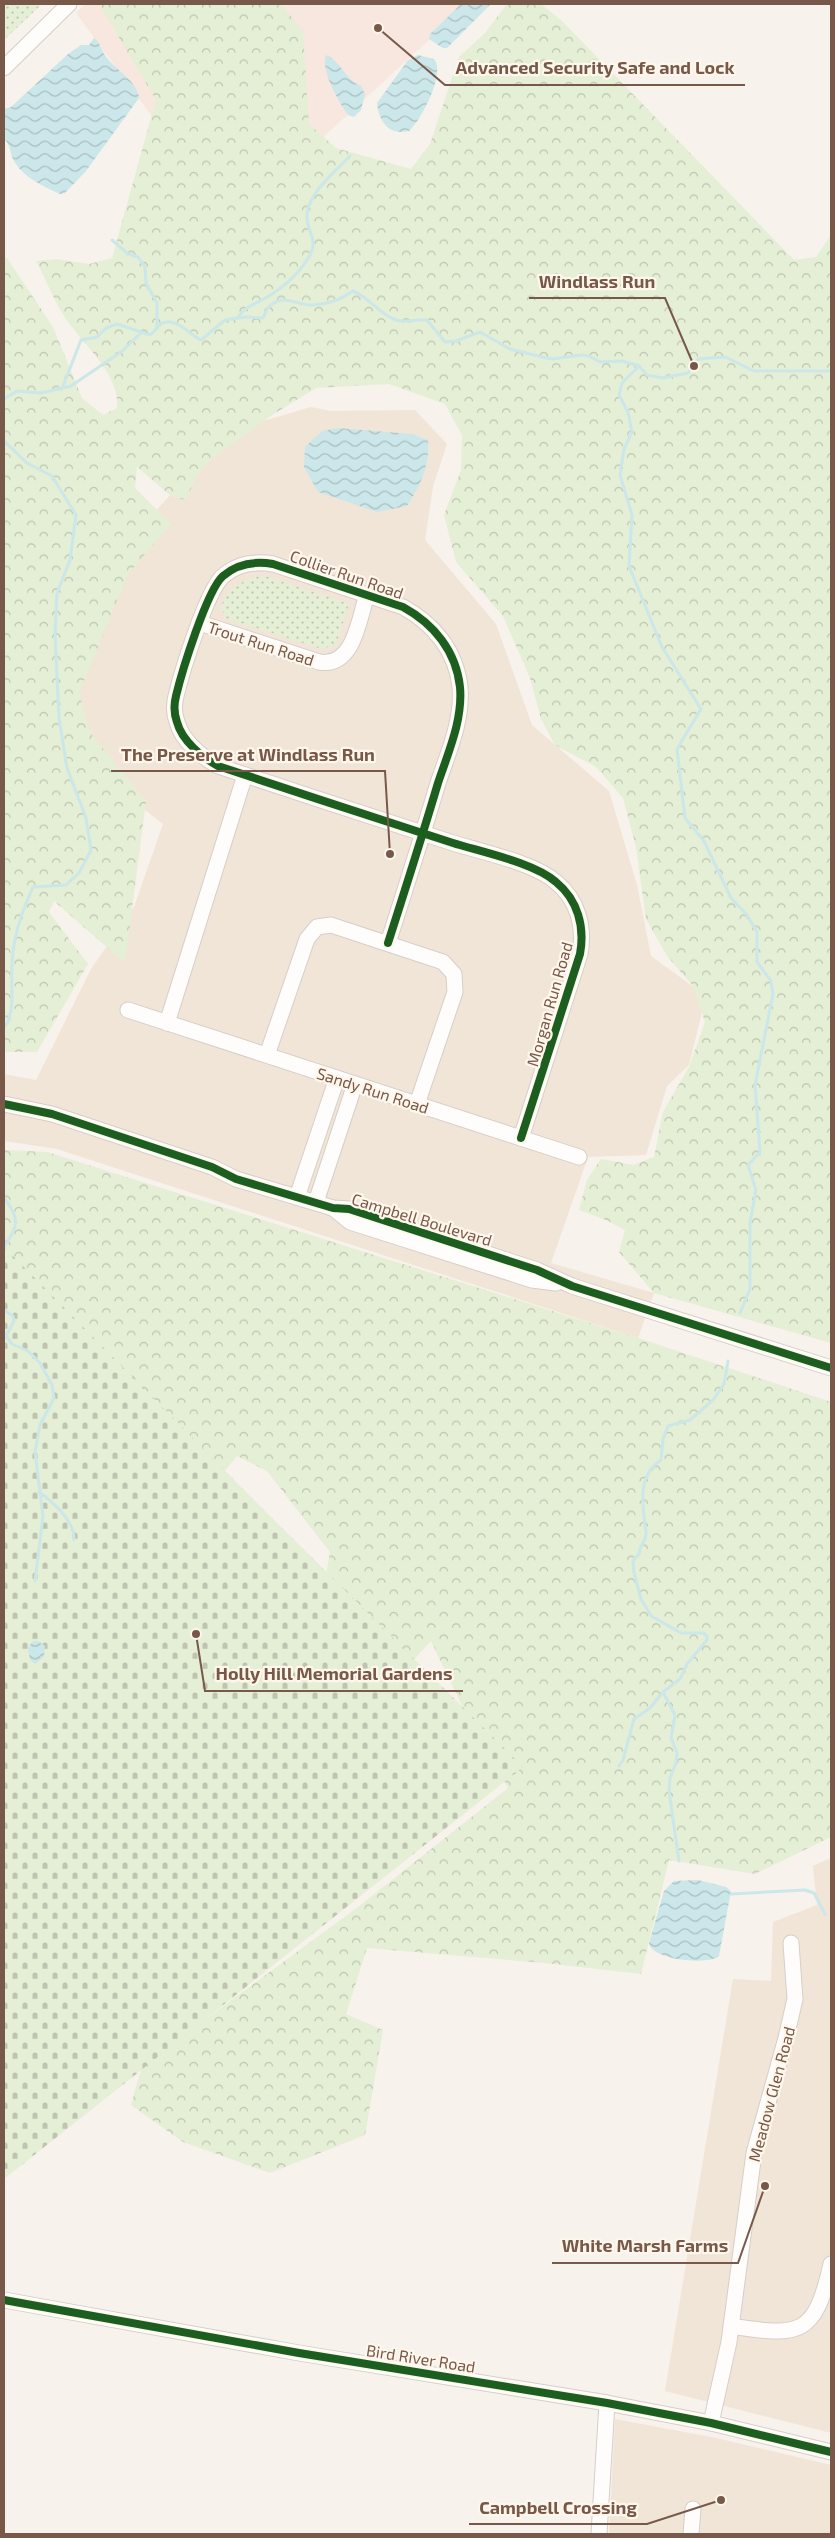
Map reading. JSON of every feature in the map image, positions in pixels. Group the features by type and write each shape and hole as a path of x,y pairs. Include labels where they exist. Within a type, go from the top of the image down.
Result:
{"street":[{"path":"4,68 69,4"},
{"name":"Collier Run Road","path":"246,775 206,760 185,738 176,722 176,697 209,596 217,582 232,570 250,563 274,564 403,607 427,622 446,646 458,675 460,697 458,719 388,943"},
{"name":"Trout Run Road","path":"200,623 319,662 331,663 341,658 348,650 367,594"},
{"path":"168,1023 246,775"},
{"name":"Morgan Run Road","path":"246,775 544,873 566,890 579,914 582,934 580,954 520,1138"},
{"path":"267,1055 307,939 313,930 322,925 331,925 388,943 443,962 452,969 456,980 455,992 417,1104"},
{"name":"Sandy Run Road","path":"128,1010 579,1157"},
{"path":"297,1197 337,1078"},
{"path":"316,1202 355,1084"},
{"name":"Campbell Boulevard","path":"4,1104 52,1114 212,1167 236,1178 333,1208 349,1209 528,1266 572,1286 831,1368"},
{"name":"Campbell Boulevard","path":"4,1115 58,1125 211,1177 236,1178"},
{"name":"Meadow Glen Road","path":"711,2423 731,2326 754,2153 795,1999 791,1942"},
{"path":"731,2326 781,2333 804,2324 818,2308 831,2264"},
{"name":"Bird River Road","path":"4,2300 308,2354 607,2403 711,2423 831,2452"},
{"path":"599,2534 607,2403"},
{"path":"691,2534 693,2509"}],"shaded area":[{"path":"85,4 468,4 233,220 207,191 76,13"},
{"path":"311,407 331,411 415,410 447,444 433,486 425,540 496,624 532,725 609,791 637,885 651,956 706,996 689,1065 667,1086 646,1155 588,1157 551,1263 654,1293 638,1338 57,1149 4,1141 4,1074 36,1080 91,969 134,907 163,824 88,766 68,700 117,553 229,431"},
{"path":"831,1858 831,2433 665,2391 733,1979 771,1981 773,1922 817,1905 813,1866"},
{"path":"615,2419 716,2438 831,2465 831,2534 609,2534"}],"green space":[{"path":"4,4 42,4 4,40"},
{"path":"99,4 281,4 303,31 309,124 336,148 411,169 430,144 459,57 485,33 507,4 541,4 562,21 794,260 816,257 831,235 831,1343 654,1293 619,1252 625,1230 606,1220 579,1210 587,1180 601,1159 633,1165 654,1157 663,1112 689,1067 705,1022 693,986 667,956 646,919 636,847 623,798 596,767 555,745 541,719 530,678 503,616 456,562 444,515 461,470 462,435 445,404 389,384 316,388 272,415 208,462 196,477 186,500 171,496 137,467 135,488 171,524 128,574 79,693 91,734 146,801 125,963 54,901 49,912 88,964 37,1052 4,1052 4,257 7,258 53,327 82,398 103,415 117,408 117,395 113,383 98,359 64,316 36,261 57,259 89,264 112,258 156,100"},
{"path":"255,577 268,577 349,604 336,644 322,649 226,618 221,608 226,596 233,588"},
{"path":"4,1150 47,1152 638,1338 831,1402 831,1837 755,1874 669,1860 641,1974 545,1963 367,1948 346,2014 383,2030 365,2135 270,2173 183,2142 131,2105 142,2066 358,1907 508,1788 465,1712 431,1641 377,1699 324,1586 330,1552 267,1471 237,1456 187,1516 4,1519"},
{"path":"4,1247 256,1502 523,1767 4,2179"}],"water":[{"path":"461,4 491,4 447,48 443,48 429,39 430,34"},
{"path":"94,38 111,63 135,87 139,98 86,171 65,193 60,194 27,176 17,165 4,139 4,109 11,107 68,54 81,45 89,45"},
{"path":"326,55 332,58 355,83 361,86 365,94 361,110 354,117 348,115 331,86 326,69"},
{"path":"418,55 434,59 437,66 435,85 420,117 409,131 395,131 386,126 382,121 377,103 408,60"},
{"path":"338,428 412,434 428,440 428,458 424,474 407,506 377,512 318,492 304,467 305,447 322,431"},
{"path":"33,1641 38,1641 45,1646 44,1657 35,1664 30,1660 28,1648"},
{"path":"698,1880 726,1887 731,1891 719,1956 714,1959 694,1961 660,1954 652,1949 649,1943 664,1891 674,1881"}],"waterway":[{"path":"238,317 249,307 281,288 306,261 313,244 307,219 309,206 324,182 350,156"},
{"path":"112,240 128,254 138,257 145,267 146,283 157,303 157,328"},
{"path":"62,389 81,340 97,337 106,328 117,324 150,335 161,324 171,322 201,340 225,320 246,317 263,318 268,308 281,300 307,305 329,303 353,291 364,297 384,314 396,320 427,320 445,342 456,341 480,332 510,349 552,359 581,355 589,356 600,362 622,361 639,366 647,375 662,378 688,373 698,359 725,357 754,371 831,371"},
{"path":"4,399 17,391 41,393 71,386 121,352 142,332"},
{"path":"639,366 622,383 619,395 628,412 632,432 624,449 620,475 632,515 629,566 662,647 701,709 677,749 685,818 704,841 731,898 747,915 757,932 757,962 771,981 773,994 755,1085 760,1152 748,1165 756,1190 750,1223 750,1289 740,1313"},
{"path":"4,441 27,463 52,476 76,515 70,560 57,593 55,634 59,718 67,768 86,818 91,850 79,873 66,885 33,887 22,913 15,937 12,962 11,1010 9,1020 4,1027"},
{"path":"4,1198 13,1211 16,1222 13,1233 4,1247"},
{"path":"4,1310 13,1316 14,1321 6,1336 12,1344 28,1351 40,1363 52,1385 54,1398 40,1425 35,1452 43,1516 35,1581"},
{"path":"619,1766 623,1760 634,1719 650,1708 663,1692 680,1679 687,1664 707,1640 707,1636 703,1633 681,1633 651,1616 641,1599 633,1561 639,1554 646,1535 643,1502 644,1483 653,1467 661,1460 663,1439 668,1426 690,1420 713,1400 724,1384 728,1361"},
{"path":"39,1492 51,1501 67,1519 71,1526 74,1540"},
{"path":"663,1692 675,1715 671,1738 677,1753 676,1763 670,1778 669,1791 679,1861"},
{"path":"731,1894 805,1890 814,1893 825,1914"}],"cycle path":[{"path":"388,943 420,843 426,823 438,783 450,748 457,724 460,687 454,662 434,630 403,607 273,564 253,563 235,568 223,576 210,597 189,651 176,696 175,716 183,736 193,748 218,766 394,824 424,834 508,859 535,869 547,875 564,889 575,906 580,924 580,954 521,1138"},
{"path":"4,1104 52,1114 212,1167 236,1179 333,1208 349,1209 537,1270 572,1286 831,1368"},
{"path":"4,2300 299,2353 607,2403 711,2423 831,2452"}],"place":[{"name":"Advanced Security Safe and Lock","path":"378,28"},
{"name":"Windlass Run","path":"694,366"},
{"name":"The Preserve at Windlass Run","path":"390,854"},
{"name":"Holly Hill Memorial Gardens","path":"196,1634"},
{"name":"White Marsh Farms","path":"765,2186"},
{"name":"Campbell Crossing","path":"721,2500"}]}
